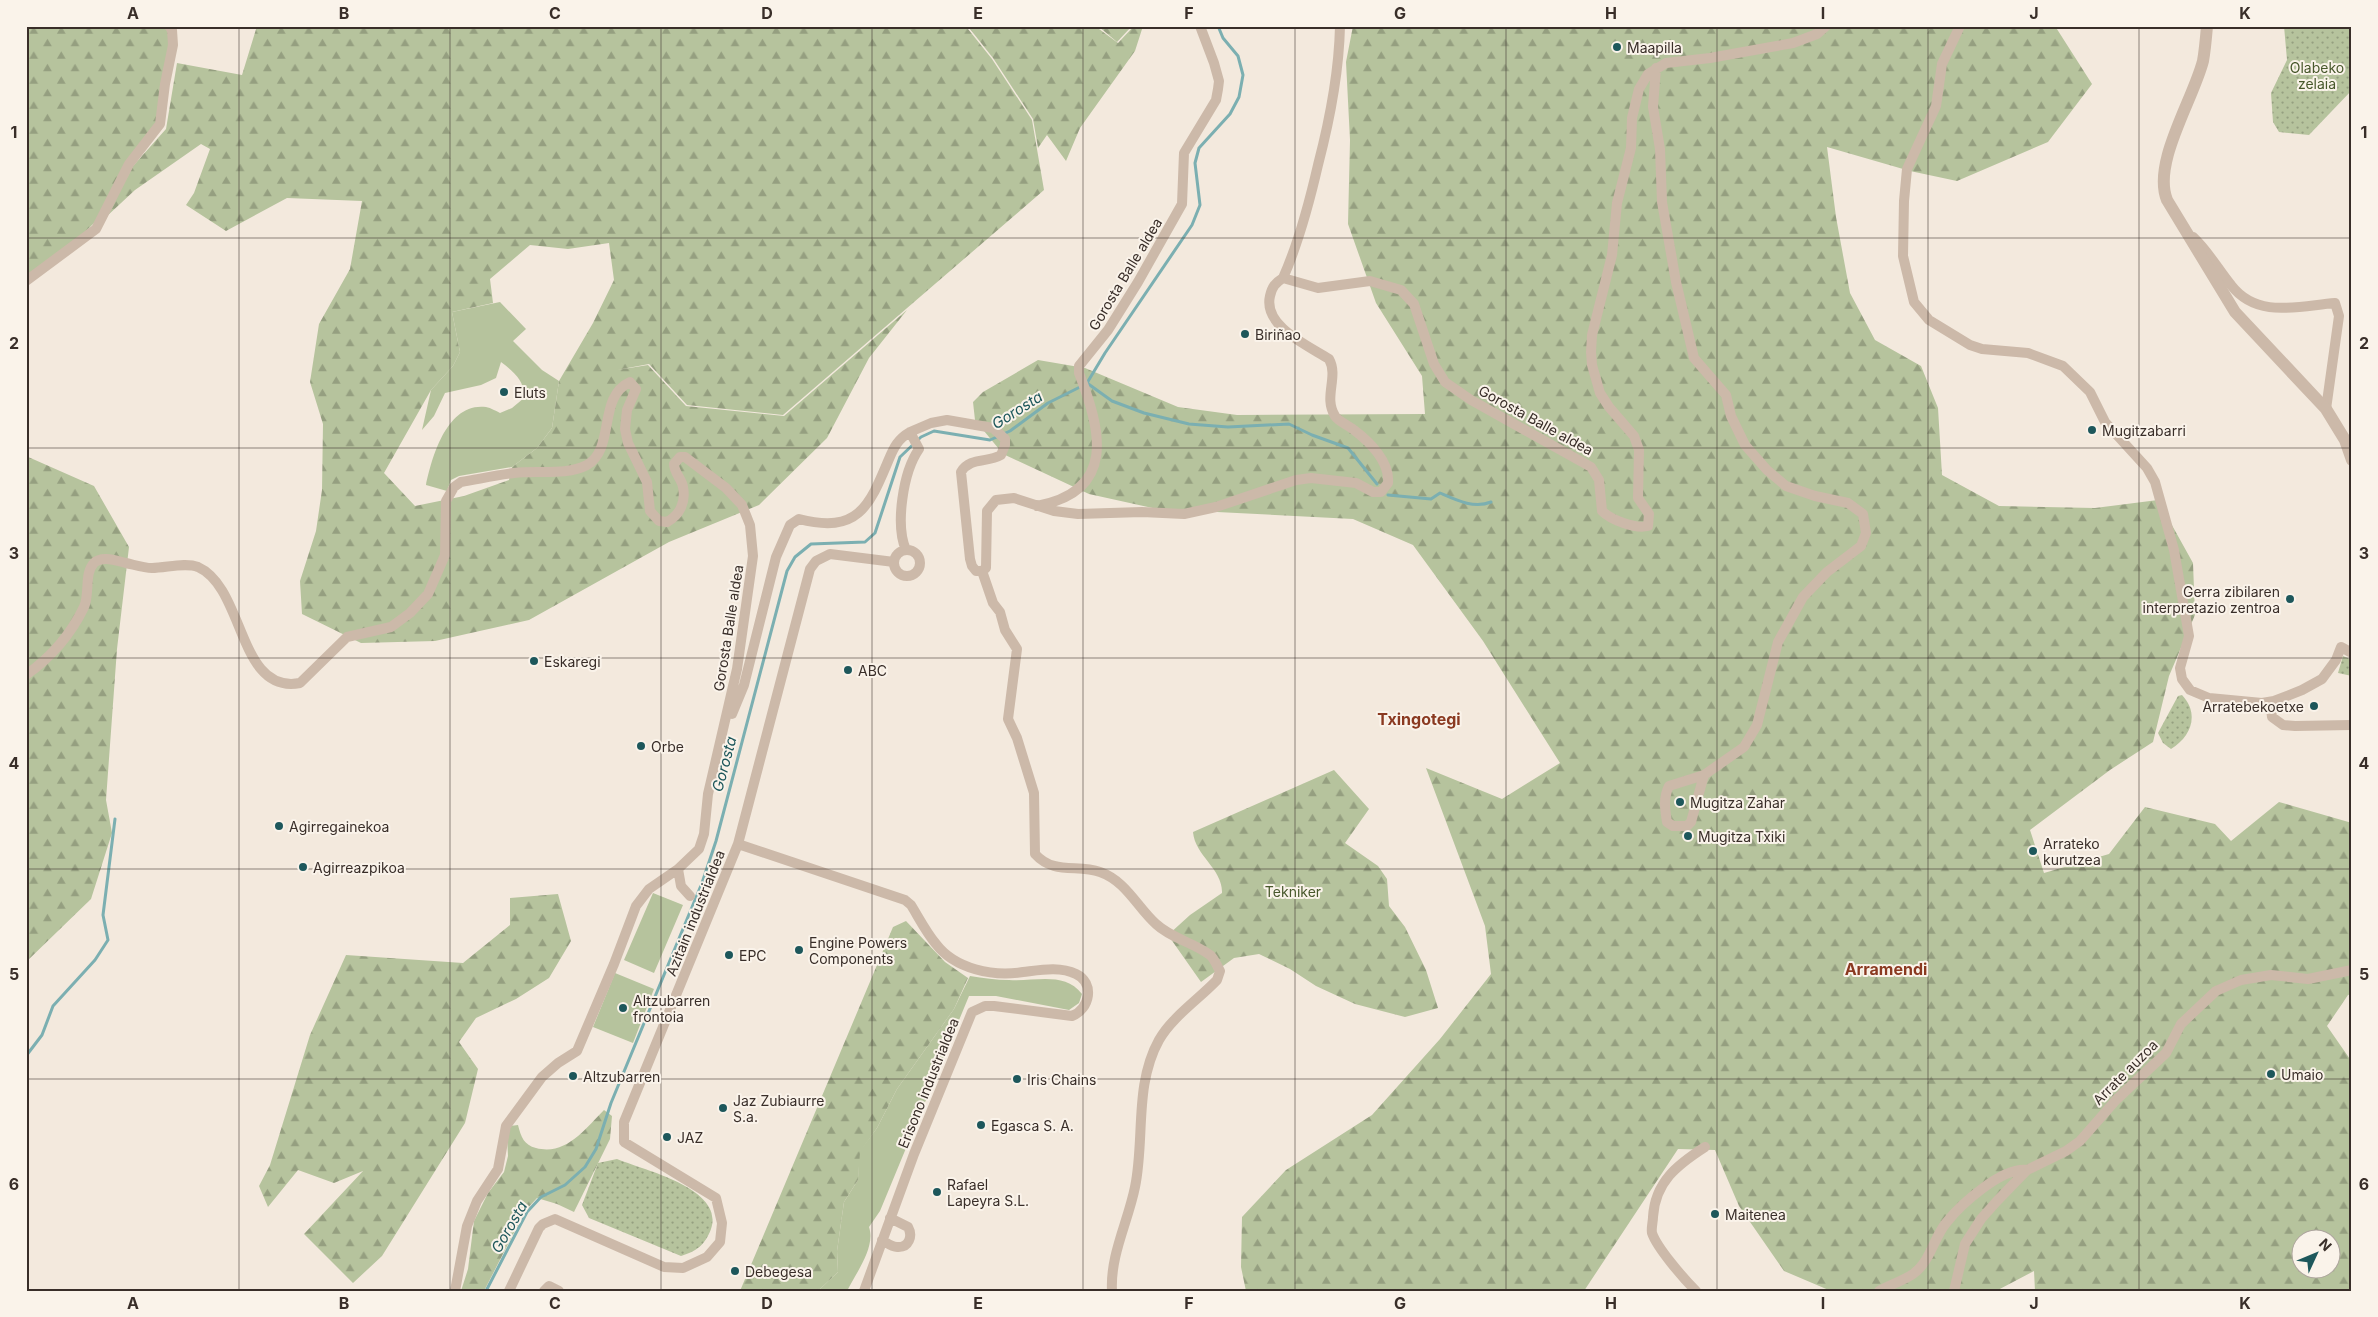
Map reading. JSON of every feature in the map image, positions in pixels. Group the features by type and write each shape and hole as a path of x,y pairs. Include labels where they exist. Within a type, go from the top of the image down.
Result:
{"street":[{"path":"26,281 96,229 129,164 160,124 165,84 173,45 172,30 169,26"},
{"name":"Gorosta Balle aldea","path":"1036,506 1046,504 1075,491 1090,479 1095,468 1097,452 1093,414 1079,373 1079,366 1108,330 1138,282 1182,204 1184,153 1216,100 1218,90 1214,64 1200,26"},
{"path":"913,438 931,423 947,420 1002,435 1005,445 1001,455 990,460 970,462 961,472 972,566 976,571 982,571 986,568 985,522 987,511 996,500 1014,498 1036,506 1078,514 1142,512 1184,514 1216,507 1296,480 1311,478 1356,483 1373,492 1381,492 1385,488 1389,476 1385,463 1361,436 1338,420 1332,409 1330,391 1334,370 1328,360 1279,326 1271,316 1269,299 1271,289 1283,278 1308,209 1328,127 1339,62 1340,26"},
{"path":"1704,775 1691,822 1687,826 1674,826 1667,822 1664,807 1665,793 1669,786 1704,775 1744,746 1757,725 1778,642 1803,597 1821,578 1861,546 1866,533 1863,514 1848,503 1815,496 1786,486 1766,470 1745,445 1731,416 1726,395 1694,358 1676,282 1662,202 1660,149 1653,107 1656,68 1677,61 1710,58 1798,41 1817,34 1826,26"},
{"path":"1960,26 1942,64 1936,106 1907,169 1904,201 1903,256 1914,302 1929,320 1970,345 1982,349 2017,351 2041,356 2063,366 2081,382 2096,402 2104,422 2141,460 2155,482 2174,550 2181,598 2188,626 2188,644 2180,668 2182,679 2190,690 2209,698 2272,705 2322,679 2336,660 2341,647 2352,653"},
{"path":"2207,26 2203,61 2176,130 2162,177 2162,189 2235,312 2326,410 2345,440 2352,460"},
{"name":"Gorosta Balle aldea","path":"1283,278 1318,288 1370,281 1401,290 1414,304 1434,364 1445,382 1471,400 1591,467 1599,480 1602,510 1613,518 1642,527 1648,526 1648,514 1638,498 1639,450 1637,442 1609,407 1600,392 1592,365 1592,352 1594,327 1612,255 1618,203 1631,148 1635,102 1643,81 1656,68"},
{"path":"2188,233 2202,246 2232,287 2243,299 2252,304 2275,308 2335,302 2340,316 2326,410"},
{"name":"Gorosta Balle aldea","path":"26,676 56,649 76,620 85,606 90,568 95,561 103,558 151,569 197,567 216,583 228,598 238,628 258,665 271,679 281,684 300,683 347,637 391,627 410,613 428,594 445,555 446,501 454,487 461,482 516,473 570,471 588,464 600,451 612,402 623,385 630,382 636,388 626,410 625,429 628,443 647,482 650,511 659,521 667,522 680,512 683,503 683,486 674,469 674,464 680,457 685,458 726,488 742,505 750,525 753,556 746,621 726,723 708,794 702,841 699,849 678,868 649,889 636,906 577,1051 558,1063 542,1077 506,1126 498,1169 477,1201 467,1226 455,1291"},
{"path":"726,723 735,709 744,685 776,558 790,526 799,520 815,524 835,524 862,510 878,488 881,474 893,447 902,436 913,438"},
{"path":"906,550 897,554 894,562 897,572 905,576 914,574 918,570 920,561 918,556 906,550 900,538 904,489 912,459 919,449 913,438"},
{"name":"Azitain industrialdea","path":"509,1291 539,1228 542,1224 554,1219 664,1267 684,1268 707,1257 720,1242 722,1223 716,1198 624,1142 624,1122 738,844 810,569 816,561 830,554 894,562"},
{"path":"982,571 993,603 1000,612 1005,630 1017,649 1008,719 1017,738 1034,793 1035,854 1054,868 1099,872 1113,879 1127,890 1156,925 1178,940 1211,955 1220,971 1218,980 1165,1031 1154,1054 1144,1084 1138,1168 1130,1210 1117,1252 1112,1278 1112,1291"},
{"path":"2272,705 2272,717 2283,725 2351,725"},
{"name":"Erisono industrialdea","path":"738,844 905,900 911,905 936,945 965,965 982,971 1005,974 1061,970 1076,974 1086,984 1088,995 1084,1008 1072,1016 994,1006 985,1006 972,1012 948,1066 864,1291"},
{"path":"678,868 681,886 690,896"},
{"name":"Arrate auzoa","path":"1954,1291 1965,1244 1972,1232 1997,1201 2027,1170 2066,1151 2080,1141 2116,1100 2166,1053 2181,1024 2216,990 2241,980 2271,975 2308,979 2352,970"},
{"path":"1696,1291 1683,1277 1652,1232 1653,1216 1662,1182 1686,1159 1705,1147"},
{"name":"Arrate auzoa","path":"1879,1291 1913,1274 1931,1254 1945,1224 1971,1197 1999,1178 2019,1169 2027,1170"},
{"path":"884,1236 896,1247 905,1246 909,1241 911,1235 908,1227 890,1218"},
{"path":"544,1291 549,1286 559,1291"}],"green space":[{"path":"26,26 163,26 171,40 156,126 98,219 84,233 26,278"},
{"path":"257,26 972,26 968,29 992,59 1032,120 1044,190 783,415 687,405 649,364 617,370 648,365 686,406 784,416 907,310 869,358 827,438 759,505 669,542 529,620 435,641 361,643 302,614 300,581 316,531 322,490 323,424 310,382 319,324 350,269 362,201 287,198 226,231 186,205 194,193 210,149 201,144 135,190 106,217 133,166 166,129 177,63 242,75","holes":["609,243 614,280 593,323 559,381 552,428 537,448 512,467 509,480 464,496 415,506 384,473 431,390 453,366 460,352 452,312 493,303 490,279 530,245 568,249"]},
{"path":"974,26 1095,26 1118,43 1134,26 1143,26 1135,51 1080,128 1066,161 1047,135 1038,148 1033,119 993,58 970,29"},
{"path":"1098,26 1132,26 1117,42"},
{"path":"1353,26 2055,26 2092,84 2048,142 1957,181 1910,171 1827,147 1836,217 1850,293 1875,340 1921,366 1938,408 1942,475 1999,506 2095,508 2158,500 2193,563 2195,615 2169,676 2153,742 2110,770 2030,830 2044,873 2109,854 2145,807 2215,824 2231,841 2279,802 2352,823 2352,994 2348,995 2327,1026 2352,1062 2352,1291 2035,1291 2034,1271 1996,1291 1831,1291 1784,1271 1739,1206 1715,1150 1678,1149 1584,1291 1246,1291 1241,1267 1242,1217 1286,1170 1372,1115 1440,1039 1491,974 1485,926 1426,768 1502,799 1560,763 1483,641 1413,545 1353,519 1157,509 1089,494 1003,454 975,420 973,402 983,392 1038,360 1085,368 1178,407 1237,415 1425,414 1422,376 1376,303 1348,224 1350,140 1346,62"},
{"name":"Olabeko zelaia","path":"2284,26 2352,26 2352,90 2309,135 2279,132 2273,122 2271,93 2287,60"},
{"path":"500,302 526,329 513,341 542,370 559,381 552,428 537,448 512,467 459,476 451,480 447,491 426,485 437,447 451,422 461,413 472,408 486,407 500,413 512,408 524,398 521,382 501,362 496,378 481,385 445,393 434,416 422,430 431,390 453,366 460,352 452,312"},
{"path":"26,456 94,486 129,547 117,649 106,800 112,833 91,899 26,962"},
{"path":"2343,656 2352,660 2352,676 2338,673"},
{"path":"2182,695 2188,702 2191,710 2191,725 2184,738 2171,749 2163,743 2158,733 2178,696"},
{"name":"Tekniker","path":"1334,770 1369,809 1345,843 1378,866 1387,879 1389,906 1405,927 1426,970 1438,1008 1405,1017 1355,1004 1316,986 1290,969 1259,954 1234,958 1201,982 1168,935 1190,915 1222,893 1218,877 1195,841 1193,832"},
{"path":"653,893 683,905 654,973 624,960"},
{"path":"558,894 571,941 549,978 516,999 476,1018 459,1042 478,1069 465,1123 382,1256 353,1283 304,1234 363,1171 334,1183 298,1170 268,1207 259,1186 270,1165 310,1035 346,955 463,963 510,925 510,898"},
{"path":"906,921 945,962 968,978 954,1009 897,1089 877,1128 860,1152 858,1180 844,1202 837,1251 838,1272 818,1291 740,1291 893,927"},
{"name":"Altzubarren frontoia","path":"615,973 654,989 633,1043 593,1027"},
{"path":"970,976 1004,980 1058,980 1067,982 1082,994 1079,1003 1069,1010 996,996 969,996 880,1211 869,1227 870,1243 860,1268 847,1291 818,1291 838,1272 837,1251 844,1202 858,1180 859,1152 877,1128 897,1089 954,1009"},
{"path":"604,1110 612,1116 610,1139 574,1212 537,1198 525,1211 484,1291 461,1291 468,1269 474,1221 488,1193 504,1172 508,1156 507,1135 510,1126 518,1125 524,1140 532,1147 557,1148 566,1145 574,1139"},
{"path":"617,1159 679,1183 706,1202 712,1215 711,1229 700,1247 681,1256 589,1218 582,1205 598,1163"}],"waterway":[{"name":"Gorosta","path":"1218,26 1223,38 1238,56 1243,75 1239,97 1230,114 1199,148 1195,163 1200,205 1192,225 1105,353 1087,383 1112,401 1144,413 1189,424 1228,427 1289,424 1312,435 1348,448 1377,484"},
{"name":"Gorosta","path":"486,1291 527,1212 541,1197 565,1185 585,1167 596,1149 611,1103 702,883 716,841 787,571 795,557 811,544 865,542 875,533 900,457 921,437 934,431 990,440 1010,431 1048,403 1080,387"},
{"path":"1388,495 1431,499 1440,493 1472,504 1478,505 1491,502"},
{"path":"26,1056 42,1035 53,1006 95,960 108,940 103,915 115,819"}],"place":[{"name":"Maapilla","path":"1617,47"},
{"name":"Biriñao","path":"1245,334"},
{"name":"Eluts","path":"504,392"},
{"name":"Mugitzabarri","path":"2092,430"},
{"name":"Gerra zibilaren interpretazio zentroa","path":"2290,599"},
{"name":"Eskaregi","path":"534,661"},
{"name":"ABC","path":"848,670"},
{"name":"Arratebekoetxe","path":"2314,706"},
{"name":"Orbe","path":"641,746"},
{"name":"Mugitza Zahar","path":"1680,802"},
{"name":"Agirregainekoa","path":"279,826"},
{"name":"Mugitza Txiki","path":"1688,836"},
{"name":"Arrateko kurutzea","path":"2033,851"},
{"name":"Agirreazpikoa","path":"303,867"},
{"name":"Engine Powers Components","path":"799,950"},
{"name":"EPC","path":"729,955"},
{"name":"Altzubarren frontoia","path":"623,1008"},
{"name":"Umaio","path":"2271,1074"},
{"name":"Altzubarren","path":"573,1076"},
{"name":"Iris Chains","path":"1017,1079"},
{"name":"Jaz Zubiaurre S.a.","path":"723,1108"},
{"name":"Egasca S. A.","path":"981,1125"},
{"name":"JAZ","path":"667,1137"},
{"name":"Rafael Lapeyra S.L.","path":"937,1192"},
{"name":"Maitenea","path":"1715,1214"},
{"name":"Debegesa","path":"735,1271"}],"district":[{"name":"Txingotegi","path":"1419,719"},
{"name":"Arramendi","path":"1886,969"}]}
